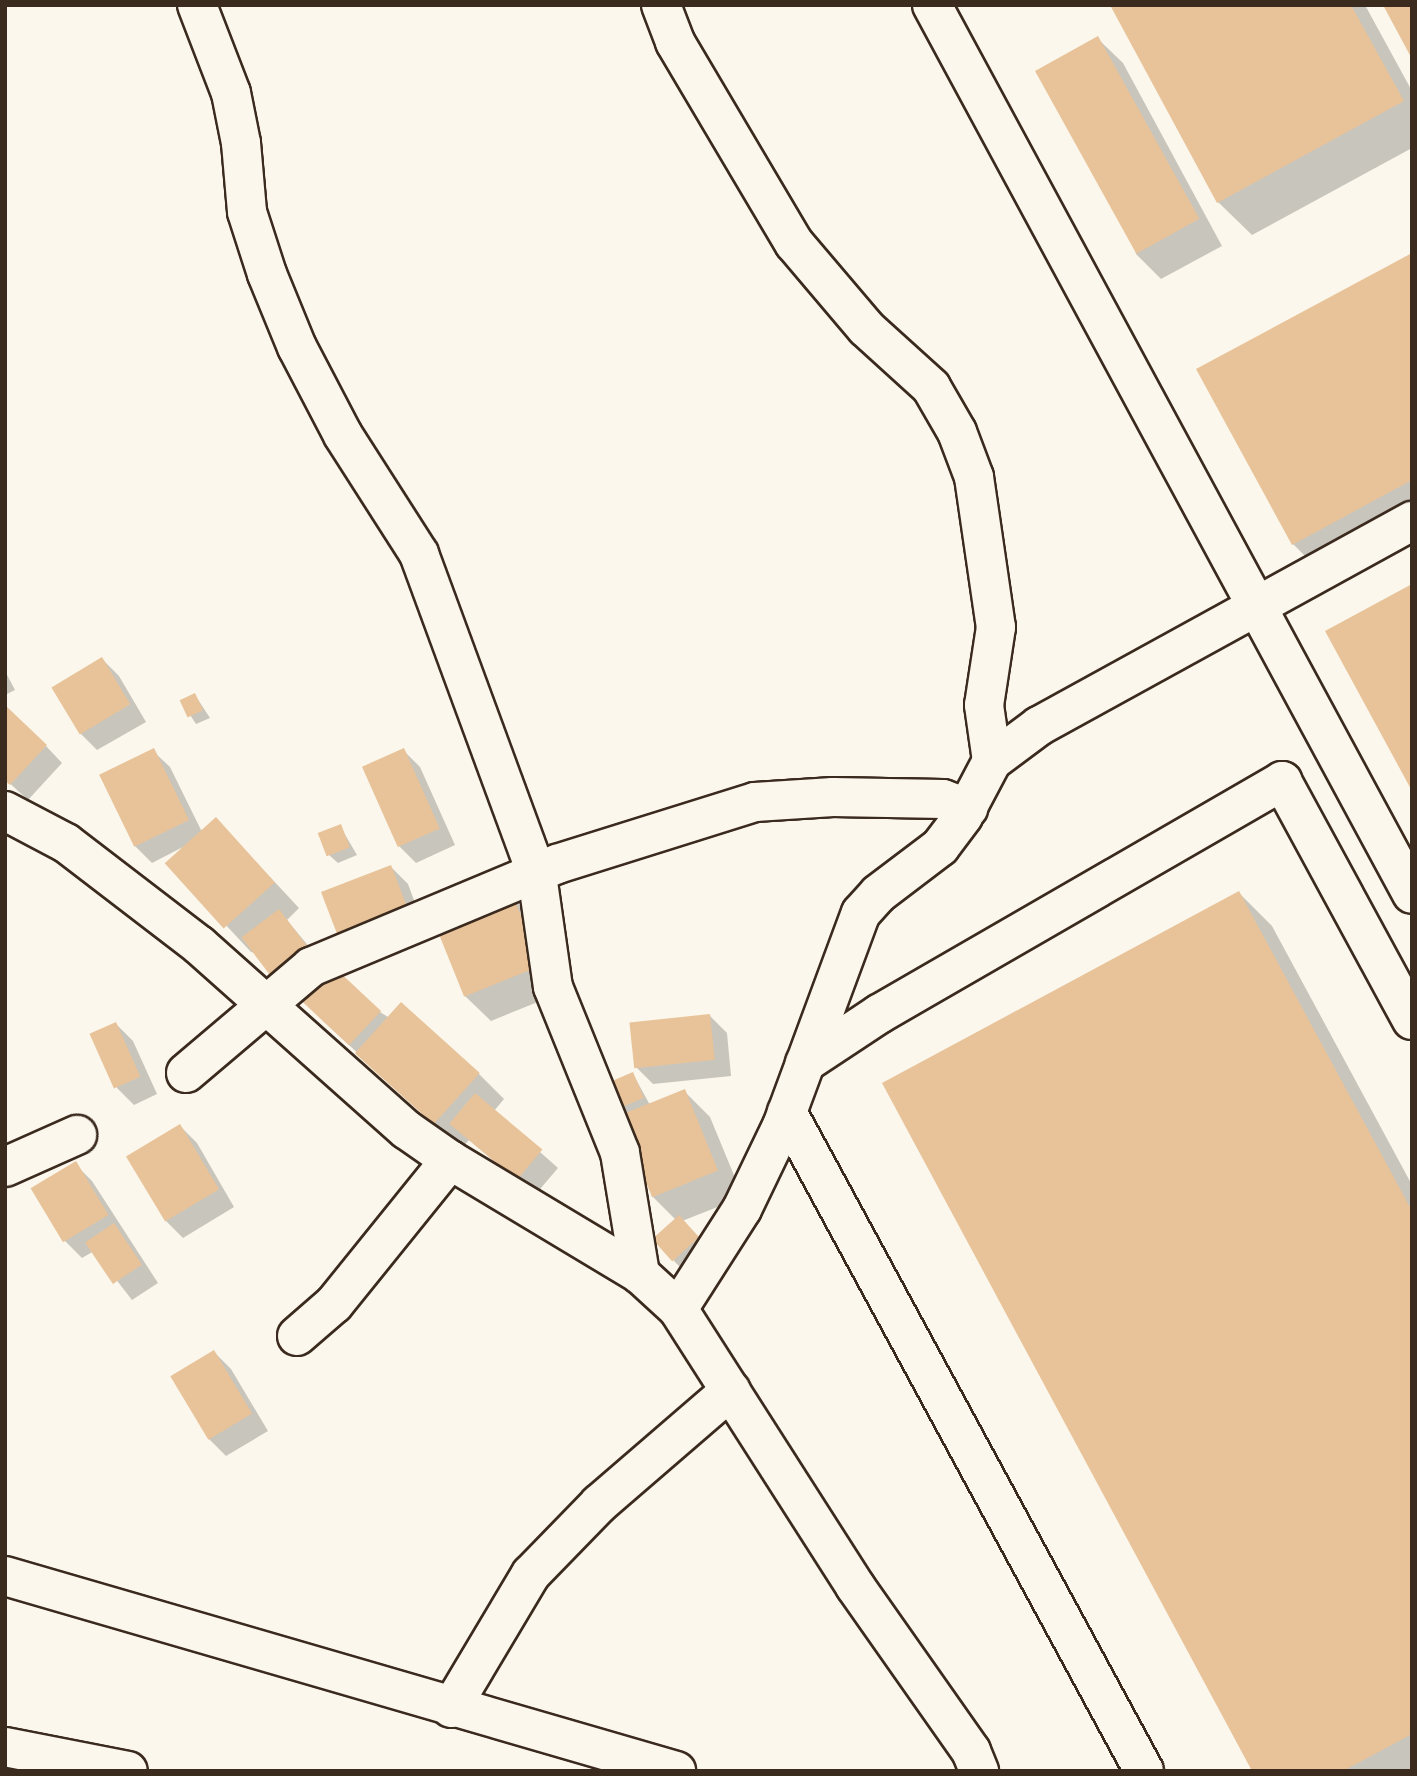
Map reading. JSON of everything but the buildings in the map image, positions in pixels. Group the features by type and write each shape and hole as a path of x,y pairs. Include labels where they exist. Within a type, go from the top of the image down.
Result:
{"main road":[{"path":"197,5 231,93 242,143 247,212 267,274 297,347 343,435 419,554 537,875 553,987 620,1153 640,1274"},
{"path":"661,5 675,42 794,243 866,328 931,387 957,432 974,477 996,627 984,705 992,761"},
{"path":"932,5 1412,894"},
{"path":"678,1309 742,1209 787,1112 861,913 940,847 968,808 992,761 1016,739 1412,521"},
{"path":"805,1063 878,1014 1282,781 1412,1020"},
{"path":"186,1073 264,1004 311,967 537,875 557,864 755,802 943,799 968,808"},
{"path":"5,811 66,843 121,883 407,1130 450,1160 640,1274 678,1309 855,1586 971,1751 979,1771"},
{"path":"787,1112 1144,1771"},
{"path":"5,1167 77,1135"},
{"path":"297,1336 334,1304 450,1160"},
{"path":"451,1707 531,1574 599,1504 731,1390"},
{"path":"5,1576 676,1771"},
{"path":"5,1737 123,1770"},
{"path":"5,1747 123,1770"}]}
